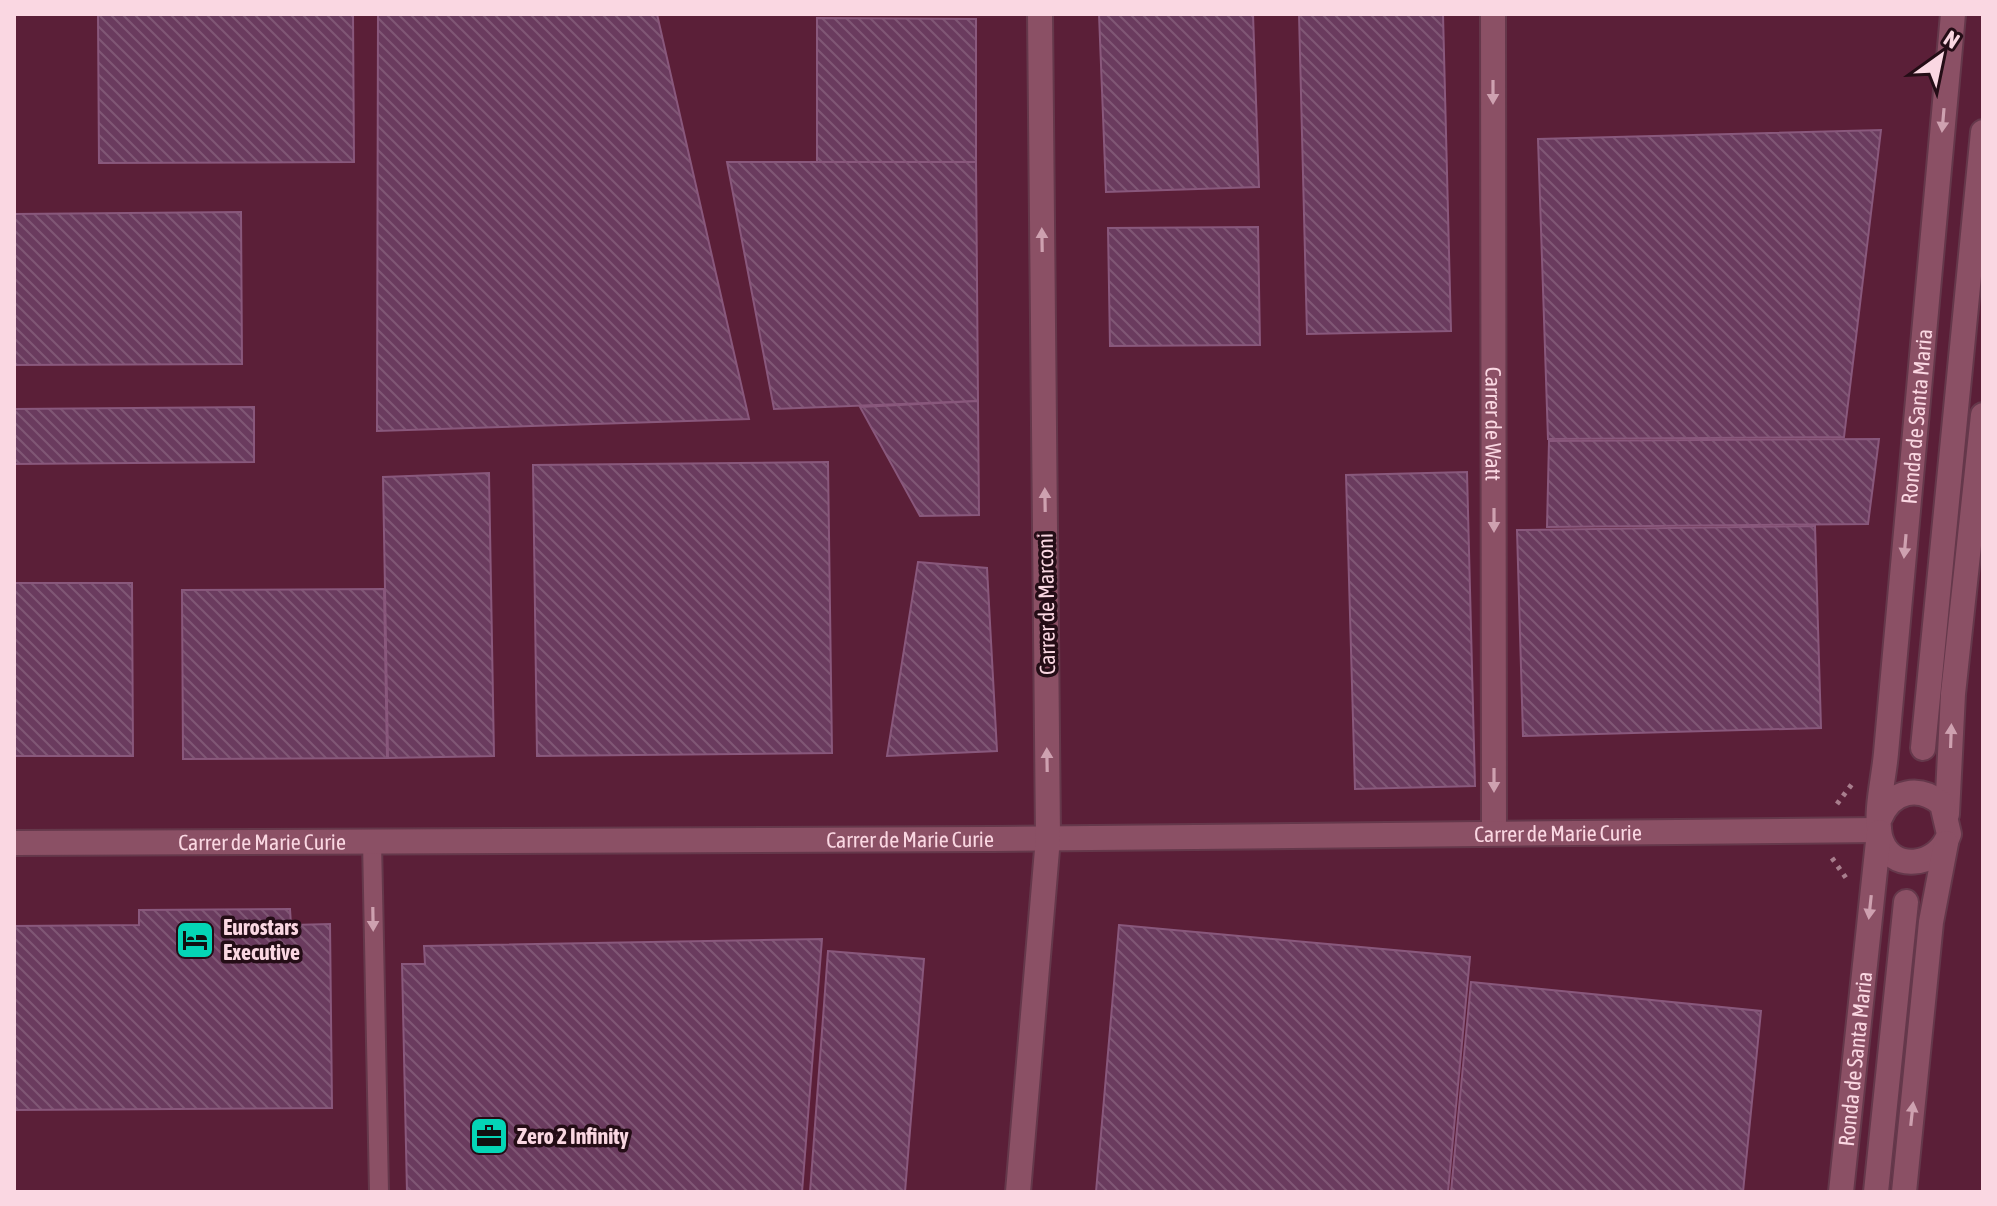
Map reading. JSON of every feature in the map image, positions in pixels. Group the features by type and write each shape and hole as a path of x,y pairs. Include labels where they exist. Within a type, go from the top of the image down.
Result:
{"street":[{"name":"Carrer de Marconi","path":"1018,1192 1048,838 1040,14"},
{"name":"Carrer de Watt","path":"1493,14 1494,833"},
{"name":"Ronda de Santa Maria","path":"1841,1192 1879,824 1953,14"},
{"name":"Ronda de Santa Maria","path":"1923,748 1983,132"},
{"path":"1904,1192 1931,922 1946,843 1953,694 1983,415"},
{"path":"1946,843 1930,859 1908,862 1888,851 1879,824 1892,800 1912,791 1933,797 1947,814"},
{"name":"Carrer de Marie Curie","path":"14,843 1048,838 1805,829 1879,824"},
{"path":"1876,1192 1906,902"}],"lane":[{"path":"372,841 379,1192"}],"shaded area":[{"path":"14,14 1983,14 1983,1192 14,1192"}],"building":[{"path":"98,14 353,14 354,162 99,163"},
{"path":"378,14 657,14 749,419 377,431"},
{"path":"1099,14 1253,14 1259,187 1106,192"},
{"path":"1299,14 1443,14 1451,331 1307,334"},
{"path":"817,18 976,19 976,162 817,162"},
{"path":"1881,130 1844,437 1548,439 1538,139"},
{"path":"727,162 976,162 978,401 774,409"},
{"path":"241,212 242,364 14,365 14,214"},
{"path":"1258,227 1260,345 1110,346 1108,228"},
{"path":"978,401 979,515 920,516 860,407"},
{"path":"254,407 254,462 14,464 14,409"},
{"path":"1879,439 1868,524 1547,527 1549,441"},
{"path":"828,462 832,753 537,756 533,465"},
{"path":"1467,472 1475,786 1355,789 1346,475"},
{"path":"489,473 494,756 388,758 383,477"},
{"path":"1815,526 1821,728 1523,736 1517,530"},
{"path":"918,562 987,568 997,751 887,756"},
{"path":"14,583 132,583 133,756 14,756"},
{"path":"384,589 387,758 183,759 182,590"},
{"path":"290,909 291,925 330,924 332,1108 14,1110 14,926 139,925 139,910"},
{"path":"1119,925 1470,957 1448,1192 1096,1192"},
{"path":"822,939 802,1192 407,1192 402,964 425,964 424,946"},
{"path":"828,951 924,959 905,1192 810,1192"},
{"path":"1471,982 1761,1011 1743,1192 1451,1192"}],"place":[{"name":"Eurostars Executive","path":"195,940"},
{"name":"Zero 2 Infinity","path":"489,1136"}]}
